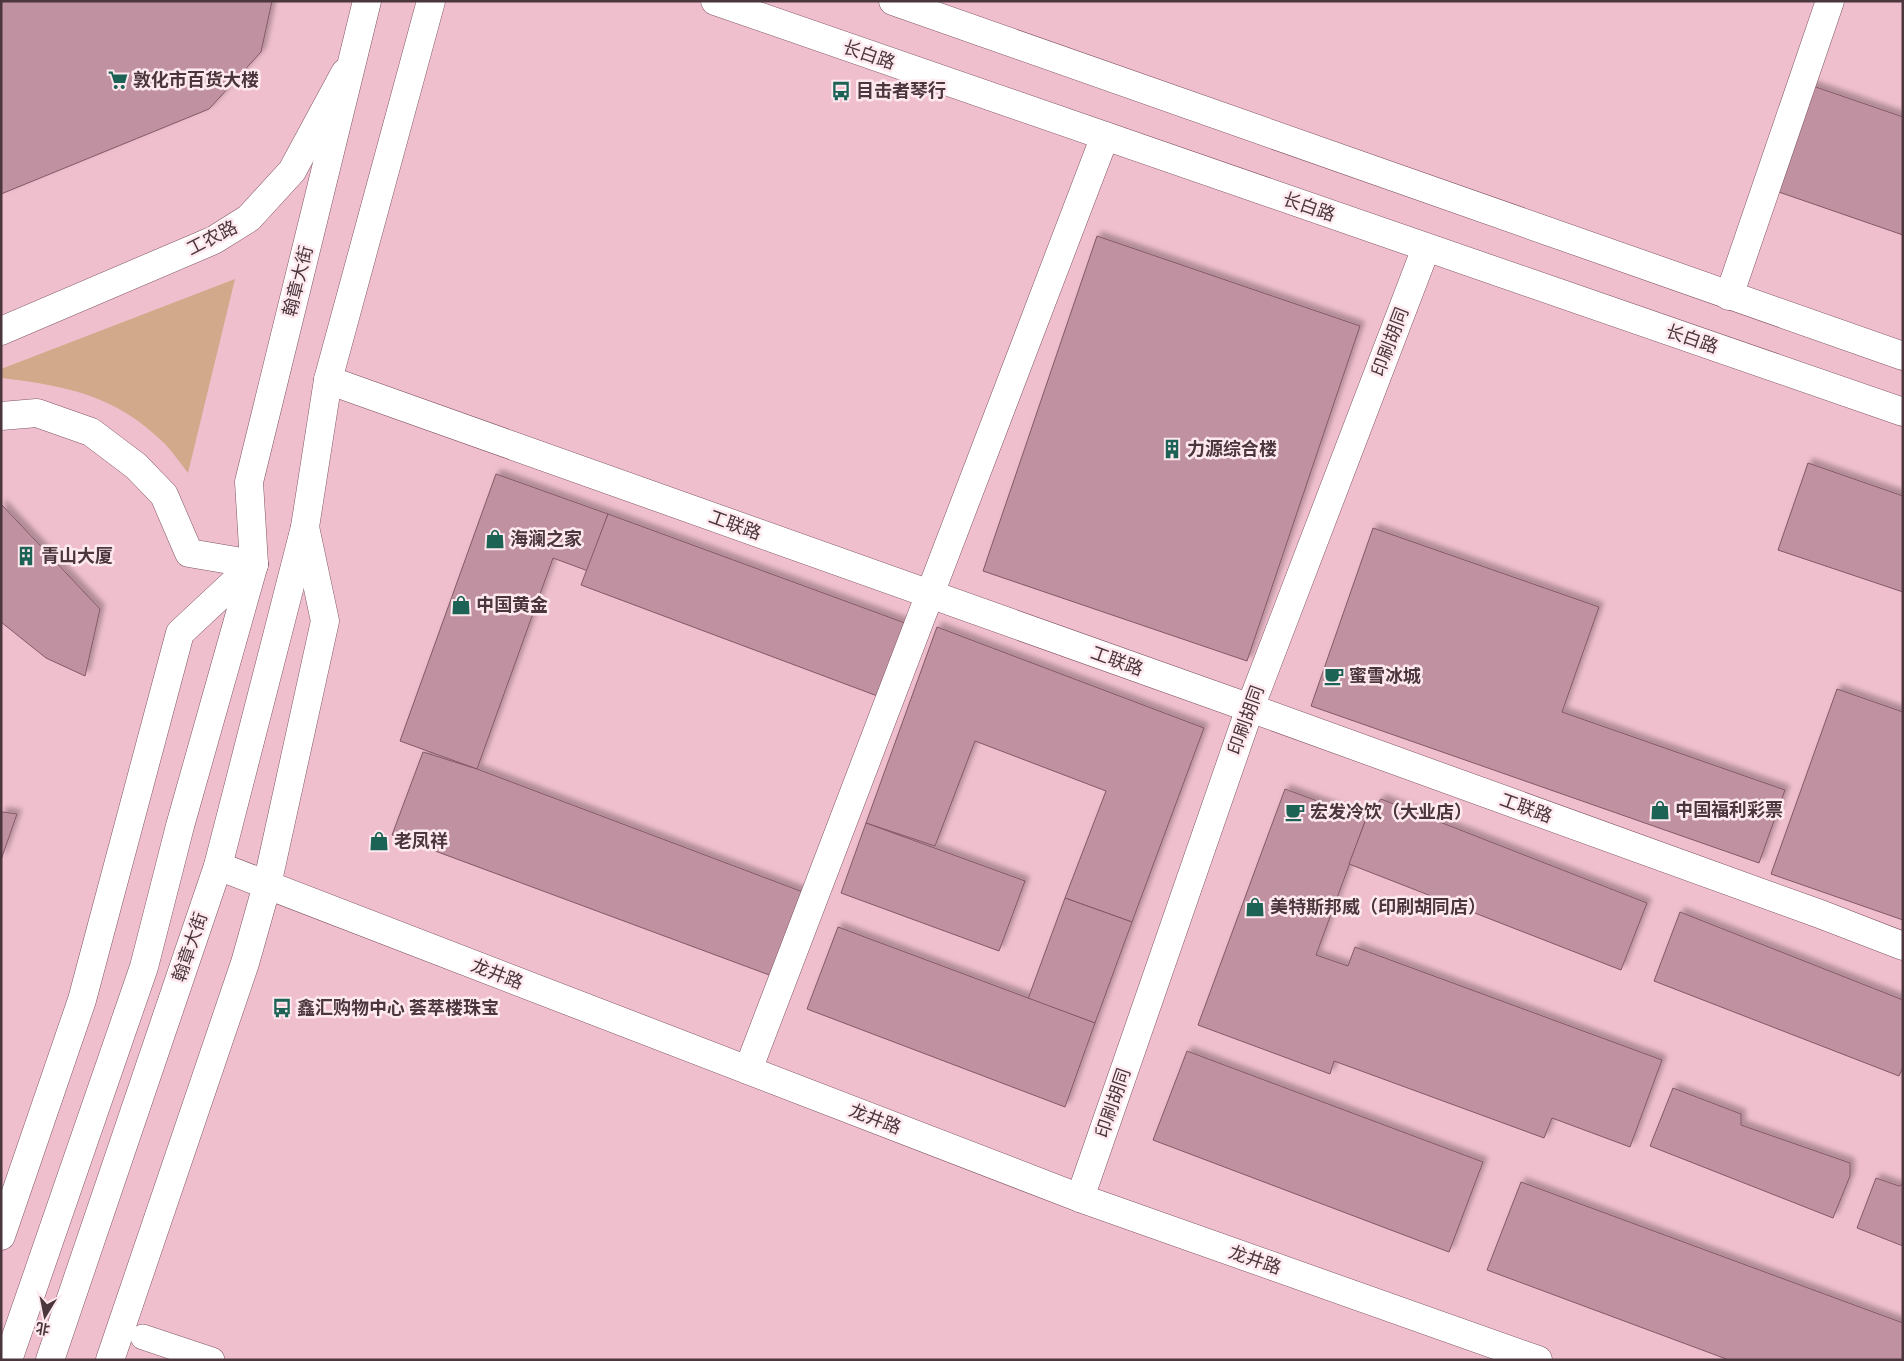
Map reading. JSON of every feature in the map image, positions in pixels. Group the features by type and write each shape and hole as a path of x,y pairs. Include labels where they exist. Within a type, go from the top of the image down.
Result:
{"street":[{"name":"翰章大街","path":"8,1360 144,967 180,826 254,564 249,482 367,1"},
{"name":"翰章大街","path":"50,1360 218,866 305,527 328,380 432,1"},
{"name":"长白路","path":"715,1 1903,412"},
{"path":"893,1 1903,356"},
{"path":"1730,296 1830,1"},
{"name":"工农路","path":"1,331 214,240 249,218 292,171 351,61"},
{"path":"748,1070 1105,136"},
{"name":"印刷胡同","path":"1080,1198 1250,708 1426,248"},
{"name":"工联路","path":"328,380 1250,708 1820,914 1903,946"},
{"path":"1,416 37,413 91,432 136,466 164,495 189,553 254,564"},
{"name":"翰章大街","path":"110,1360 245,963 267,885 325,620 305,527"},
{"path":"1,1236 82,1000 180,634 254,564"},
{"name":"龙井路","path":"218,866 1080,1198 1538,1360"},
{"path":"143,1337 212,1360"}],"shaded area":[{"path":"235,279 188,473 167,446 146,427 108,403 69,389 1,378 1,369"}],"building":[{"name":"敦化市百货大楼","path":"1,1 272,1 261,52 209,109 1,194"},
{"path":"1810,85 1903,117 1903,235 1773,190"},
{"name":"力源综合楼","path":"1097,236 1360,326 1247,661 983,571"},
{"path":"1808,463 1903,496 1903,592 1778,550"},
{"path":"496,474 608,514 588,571 553,558 477,769 400,741"},
{"name":"青山大厦","path":"1,504 100,609 85,676 46,658 1,622"},
{"path":"608,514 905,623 880,697 581,585"},
{"path":"1373,528 1599,607 1562,712 1785,790 1759,863 1311,706"},
{"path":"937,627 1204,728 1132,922 1065,898 1106,791 975,741 935,846 866,823"},
{"path":"1837,689 1903,712 1903,920 1771,874"},
{"path":"423,752 477,769 803,892 772,976 392,835"},
{"path":"1285,789 1366,819 1316,955 1348,966 1355,947 1662,1060 1630,1147 1552,1118 1544,1138 1334,1061 1330,1074 1198,1025"},
{"path":"1381,799 1647,903 1621,970 1349,864 1366,819"},
{"path":"1,813 17,814 1,860"},
{"path":"866,823 1025,881 999,951 841,893"},
{"path":"1065,898 1132,922 1095,1023 1028,999"},
{"path":"1680,912 1903,1000 1903,1067 1899,1076 1654,981"},
{"path":"838,927 1095,1023 1065,1107 807,1009"},
{"path":"1187,1051 1483,1162 1449,1252 1153,1140"},
{"path":"1673,1088 1741,1114 1741,1125 1850,1163 1850,1176 1833,1218 1650,1146"},
{"path":"1876,1178 1899,1186 1903,1184 1903,1246 1857,1228"},
{"path":"1521,1182 1903,1323 1903,1360 1729,1360 1487,1270"}],"place":[{"name":"敦化市百货大楼","path":"118,80"},
{"name":"目击者琴行","path":"841,91"},
{"name":"力源综合楼","path":"1172,449"},
{"name":"海澜之家","path":"495,539"},
{"name":"青山大厦","path":"26,556"},
{"name":"中国黄金","path":"461,605"},
{"name":"蜜雪冰城","path":"1334,676"},
{"name":"中国福利彩票","path":"1660,810"},
{"name":"宏发冷饮（大业店）","path":"1295,812"},
{"name":"老凤祥","path":"379,841"},
{"name":"美特斯邦威（印刷胡同店）","path":"1255,907"},
{"name":"鑫汇购物中心 荟萃楼珠宝","path":"282,1008"}]}
